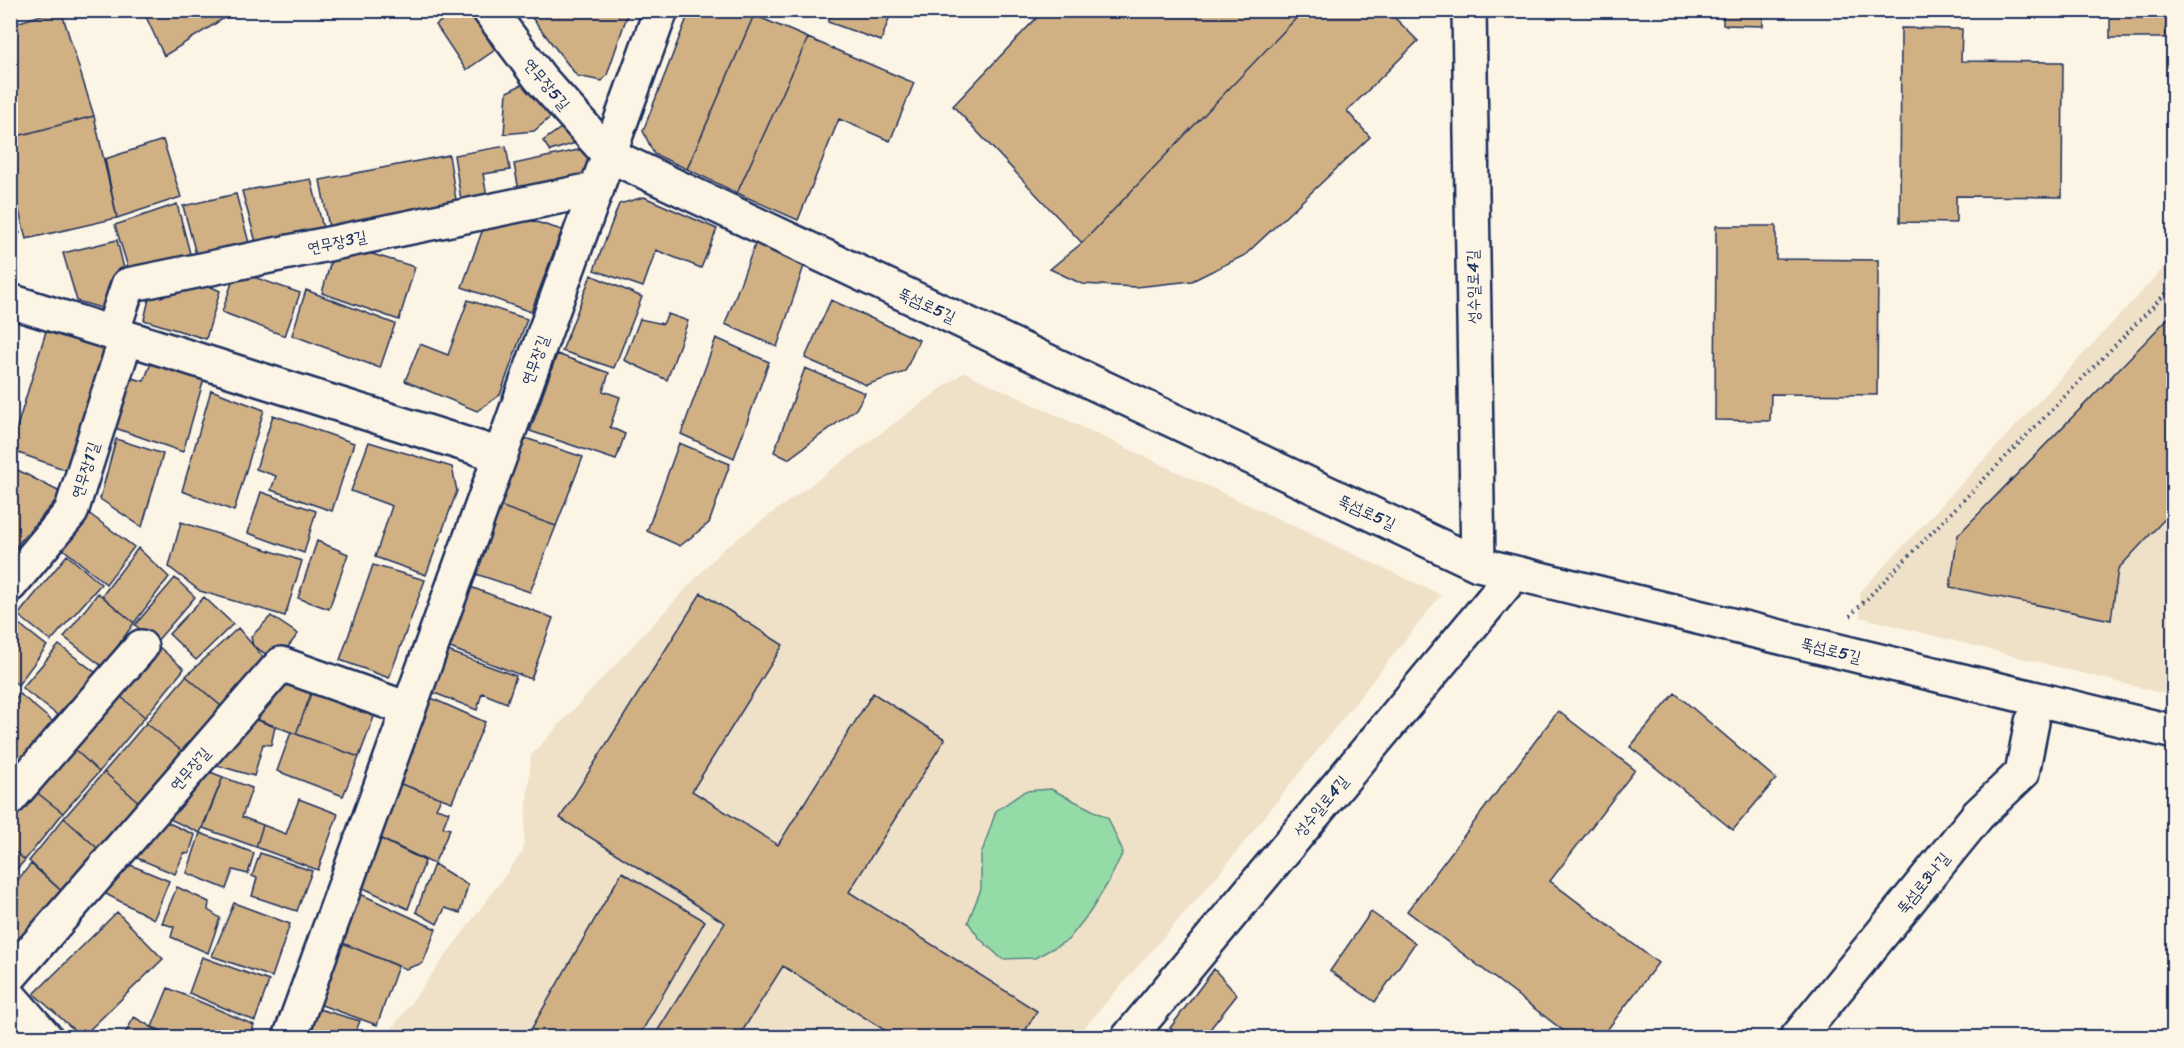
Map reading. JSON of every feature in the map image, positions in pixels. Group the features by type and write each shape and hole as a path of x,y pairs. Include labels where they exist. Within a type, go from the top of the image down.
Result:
{"street":[{"name":"연무장5길","path":"489,10 540,78 609,155"},
{"name":"연무장길","path":"290,1038 662,10"},
{"name":"성수일로4길","path":"1469,10 1478,564"},
{"name":"뚝섬로5길","path":"609,155 1478,564 2174,732"},
{"name":"연무장3길","path":"119,335 128,285 597,189"},
{"path":"10,301 500,455"},
{"name":"연무장1길","path":"10,585 71,512 119,335"},
{"name":"성수일로4길","path":"1128,1038 1514,574"},
{"path":"10,798 141,648"},
{"name":"연무장길","path":"10,976 281,664 408,709"},
{"name":"뚝섬로3나길","path":"1797,1038 1978,815 2022,773 2032,722"},
{"path":"10,997 46,1038"}],"path":[{"path":"1820,647 2174,285"}],"shaded area":[{"path":"2173,258 2173,696 1860,617 1860,592"},
{"path":"964,372 1441,595 1219,874 1076,1037 385,1038 523,851 531,755 722,550"}],"green space":[{"path":"1051,789 1108,818 1123,852 1090,912 1068,940 1035,958 1002,959 979,938 968,922 981,889 981,855 996,811 1025,791"}],"building":[{"path":"61,10 94,116 10,138 10,25"},
{"path":"143,10 237,10 164,56"},
{"path":"456,10 469,10 495,50 466,70 436,25"},
{"path":"526,10 629,10 607,75 602,81 577,76"},
{"path":"690,10 742,10 754,15 687,169 654,154 643,131"},
{"path":"833,10 892,10 881,41 828,22"},
{"path":"1044,10 1304,10 1082,243 953,106"},
{"path":"1304,10 1387,10 1418,41 1347,111 1370,137 1245,255 1192,281 1136,287 1082,284 1050,269 1082,243"},
{"path":"1723,10 1763,10 1763,26 1723,25"},
{"path":"2110,10 2174,11 2166,11 2166,38 2110,38"},
{"path":"754,15 808,38 737,193 687,169"},
{"path":"1901,28 1962,29 1961,61 2063,62 2062,197 1956,196 1956,223 1900,222"},
{"path":"808,38 914,83 890,141 839,119 798,220 737,193"},
{"path":"527,82 553,115 534,131 504,134 507,92"},
{"path":"94,116 117,218 26,239 10,174 10,138"},
{"path":"568,123 585,140 550,151 543,141"},
{"path":"163,140 181,197 117,218 105,159"},
{"path":"506,146 510,170 483,174 488,202 462,206 454,155"},
{"path":"592,147 591,181 520,196 514,164"},
{"path":"449,155 458,213 331,238 320,180"},
{"path":"311,179 323,228 256,242 242,191"},
{"path":"236,194 249,243 197,258 183,206"},
{"path":"644,197 717,229 701,268 656,250 643,287 594,270 619,204"},
{"path":"177,204 192,261 131,277 115,225"},
{"path":"10,218 20,233 10,239"},
{"path":"533,221 562,230 531,312 462,287 484,226"},
{"path":"1716,226 1776,226 1776,259 1878,260 1877,395 1771,394 1770,421 1715,420"},
{"path":"757,239 806,260 777,347 725,324"},
{"path":"117,240 128,285 122,302 101,308 77,301 63,253"},
{"path":"336,243 415,267 399,320 322,293"},
{"path":"236,271 300,293 285,336 222,312"},
{"path":"591,275 642,297 614,368 562,351"},
{"path":"209,286 220,291 206,339 144,320 149,299"},
{"path":"306,290 395,324 380,368 292,335"},
{"path":"468,300 527,319 500,395 477,411 405,381 420,344 448,355"},
{"path":"831,300 919,340 905,372 866,385 805,358"},
{"path":"2174,312 2174,509 2118,569 2111,620 1950,587 1958,535"},
{"path":"668,314 688,321 667,380 624,360 640,319 663,324"},
{"path":"47,328 111,347 75,473 10,450"},
{"path":"716,338 769,362 734,458 681,434"},
{"path":"557,354 609,373 603,391 620,397 610,427 625,434 616,460 530,431"},
{"path":"151,363 204,379 183,452 115,428 131,378 144,381"},
{"path":"805,368 865,393 856,409 788,459 774,452"},
{"path":"211,390 264,410 234,511 182,491"},
{"path":"273,415 354,443 332,511 271,490 276,476 256,469"},
{"path":"522,437 583,457 556,526 497,505"},
{"path":"116,439 163,454 142,527 100,499"},
{"path":"369,442 452,467 457,491 426,575 375,557 392,506 351,491"},
{"path":"679,443 730,464 709,523 680,546 647,531"},
{"path":"10,466 62,493 13,550 10,548"},
{"path":"261,492 316,511 304,553 248,533"},
{"path":"497,505 556,526 530,592 473,573"},
{"path":"87,512 134,547 106,584 62,548"},
{"path":"181,522 302,561 285,616 200,591 169,567"},
{"path":"317,541 348,554 329,609 298,598"},
{"path":"138,548 169,577 134,623 102,596"},
{"path":"67,555 101,584 51,641 18,615"},
{"path":"373,565 425,580 389,678 340,660"},
{"path":"175,578 195,597 156,642 135,625"},
{"path":"468,586 553,618 531,679 445,646"},
{"path":"98,593 134,623 103,667 64,637"},
{"path":"701,593 783,645 692,791 778,845 873,693 945,739 849,892 1037,1011 1021,1038 897,1038 783,966 738,1038 653,1038 725,923 560,818"},
{"path":"204,597 233,624 196,660 169,634"},
{"path":"271,616 298,634 277,661 253,646 251,637"},
{"path":"10,617 47,646 18,685 10,678"},
{"path":"238,628 271,666 228,712 186,676"},
{"path":"59,645 100,676 64,720 22,688"},
{"path":"157,645 184,669 145,717 114,691"},
{"path":"445,650 516,676 507,703 482,693 477,710 432,692"},
{"path":"289,675 315,683 296,734 256,719 260,703 268,705 277,682 286,684"},
{"path":"186,676 228,712 191,758 146,723"},
{"path":"315,683 378,706 359,757 296,734"},
{"path":"114,691 145,717 99,772 68,743"},
{"path":"1675,693 1776,779 1733,830 1630,747"},
{"path":"20,694 58,726 26,766 10,754 10,705"},
{"path":"429,697 485,722 452,802 395,782"},
{"path":"1558,711 1635,770 1550,881 1658,963 1601,1038 1573,1038 1407,911"},
{"path":"246,716 275,727 271,745 263,744 254,776 206,762"},
{"path":"146,723 191,758 147,809 104,772"},
{"path":"291,732 359,757 343,796 277,771"},
{"path":"68,743 99,772 63,813 31,788"},
{"path":"205,770 223,777 200,833 161,815"},
{"path":"104,772 147,809 106,856 64,818"},
{"path":"223,777 252,788 242,817 263,825 256,847 203,828"},
{"path":"395,782 441,798 436,808 449,812 443,827 450,829 434,864 373,835"},
{"path":"31,788 63,813 25,860 10,848 10,812"},
{"path":"299,799 338,814 318,870 256,847 263,825 286,834"},
{"path":"64,818 106,856 67,896 29,861"},
{"path":"160,819 195,835 189,854 184,853 175,874 132,856"},
{"path":"200,833 254,853 248,874 233,870 226,889 187,873"},
{"path":"373,835 425,861 408,909 355,884"},
{"path":"10,848 25,860 10,877"},
{"path":"260,853 312,871 297,911 252,896 257,878 252,876"},
{"path":"31,864 67,896 10,964 10,889"},
{"path":"128,864 169,881 154,919 102,892"},
{"path":"434,864 468,885 460,913 445,908 437,924 416,912"},
{"path":"622,872 705,921 638,1038 526,1038"},
{"path":"177,887 209,902 208,910 220,918 208,953 171,937 174,927 162,923"},
{"path":"354,891 436,929 423,963 406,969 335,940"},
{"path":"234,903 290,924 272,977 212,956"},
{"path":"117,912 163,959 82,1037 34,994"},
{"path":"1371,912 1415,943 1375,1002 1330,971"},
{"path":"335,940 398,966 377,1025 313,1002"},
{"path":"202,957 269,981 255,1021 189,993"},
{"path":"1214,969 1237,995 1203,1038 1179,1038 1170,1028"},
{"path":"168,988 254,1025 250,1038 179,1038 152,1027"},
{"path":"312,1007 360,1021 353,1038 301,1038"},
{"path":"134,1017 162,1033 160,1038 117,1038 126,1032"}]}
